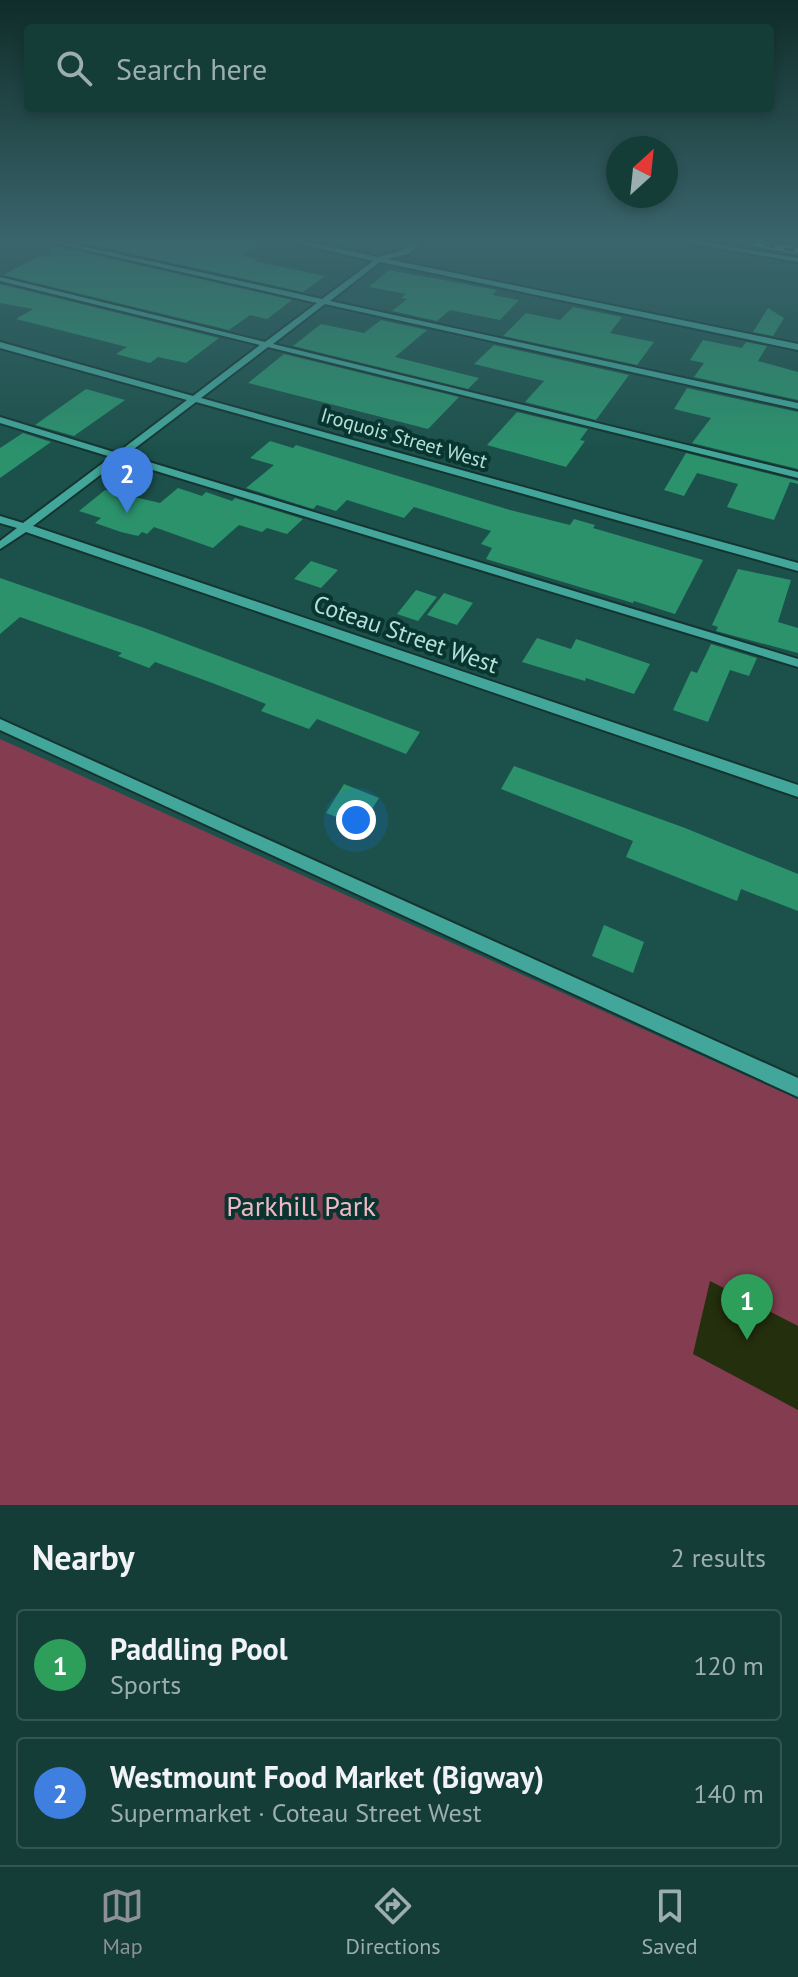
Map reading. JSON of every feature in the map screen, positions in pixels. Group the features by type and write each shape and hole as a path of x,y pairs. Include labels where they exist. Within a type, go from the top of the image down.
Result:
{"street":[{"path":"137,312 798,475"},
{"path":"0,546 309,312"},
{"path":"374,312 798,406"},
{"path":"633,312 798,347"},
{"name":"Iroquois Street West","path":"0,345 798,567"},
{"path":"0,420 798,663"},
{"name":"Coteau Street West","path":"0,519 798,791"},
{"path":"0,724 798,1088"}],"green space":[{"name":"Parkhill Park","path":"0,739 798,1099 798,1505 0,1505"}],"shaded area":[{"path":"710,1281 798,1326 798,1410 693,1354"}],"building":[{"path":"28,312 115,312 219,338 186,363 158,357 150,363 116,354 127,347 16,319"},
{"path":"156,312 276,312 267,319 250,315 229,330"},
{"path":"398,312 447,312 437,321"},
{"path":"461,312 507,312 500,320"},
{"path":"568,312 599,312 622,317 610,333 654,342 637,365 503,336 526,313 560,320"},
{"path":"765,312 775,312 784,318 773,336 753,332"},
{"path":"381,320 427,330 395,357 479,378 468,389 293,346 321,324 364,333"},
{"path":"703,340 742,348 746,342 767,346 758,361 798,372 798,400 694,377 704,363 690,360"},
{"path":"494,345 629,375 596,420 525,402 544,381 474,364"},
{"path":"284,354 459,397 428,429 248,383"},
{"path":"687,388 798,412 798,469 692,443 711,418 674,409"},
{"path":"86,389 125,400 74,436 35,425"},
{"path":"517,412 588,429 580,440 585,441 566,467 487,445"},
{"path":"23,433 51,442 0,478 0,448"},
{"path":"270,441 293,448 296,445 510,510 570,525 574,519 595,525 593,528 703,560 675,614 633,603 486,559 492,548 481,544 491,531 414,507 404,518 347,500 336,511 317,505 313,509 246,488 274,465 250,458"},
{"path":"686,453 798,481 798,484 790,482 774,520 727,507 738,484 697,473 684,496 664,490"},
{"path":"178,488 202,496 206,492 232,501 235,498 303,519 287,534 267,528 262,532 239,525 213,548 154,527 147,534 142,532 138,536 121,532 95,523 101,518 79,511 105,490 160,503"},
{"path":"311,561 338,570 321,588 294,579"},
{"path":"738,569 791,580 778,622 798,628 798,653 716,631 718,627 712,625"},
{"path":"0,578 147,629 420,732 406,754 317,719 309,729 261,711 266,704 215,684 155,662 149,668 118,656 122,653 20,617 0,634"},
{"path":"416,590 437,597 418,621 397,614"},
{"path":"444,593 473,603 457,625 427,615"},
{"path":"537,638 571,649 576,639 650,664 634,694 522,662"},
{"path":"711,644 757,658 749,676 730,670 708,722 673,710 691,671 697,673"},
{"path":"514,766 685,828 798,874 798,911 741,889 737,901 626,857 633,841 501,789"},
{"path":"344,784 379,798 361,826 326,813"},
{"path":"604,925 644,942 633,973 592,956"}],"place":[{"name":"Westmount Food Market (Bigway)","path":"127,513"},
{"name":"Paddling Pool","path":"747,1340"}]}
